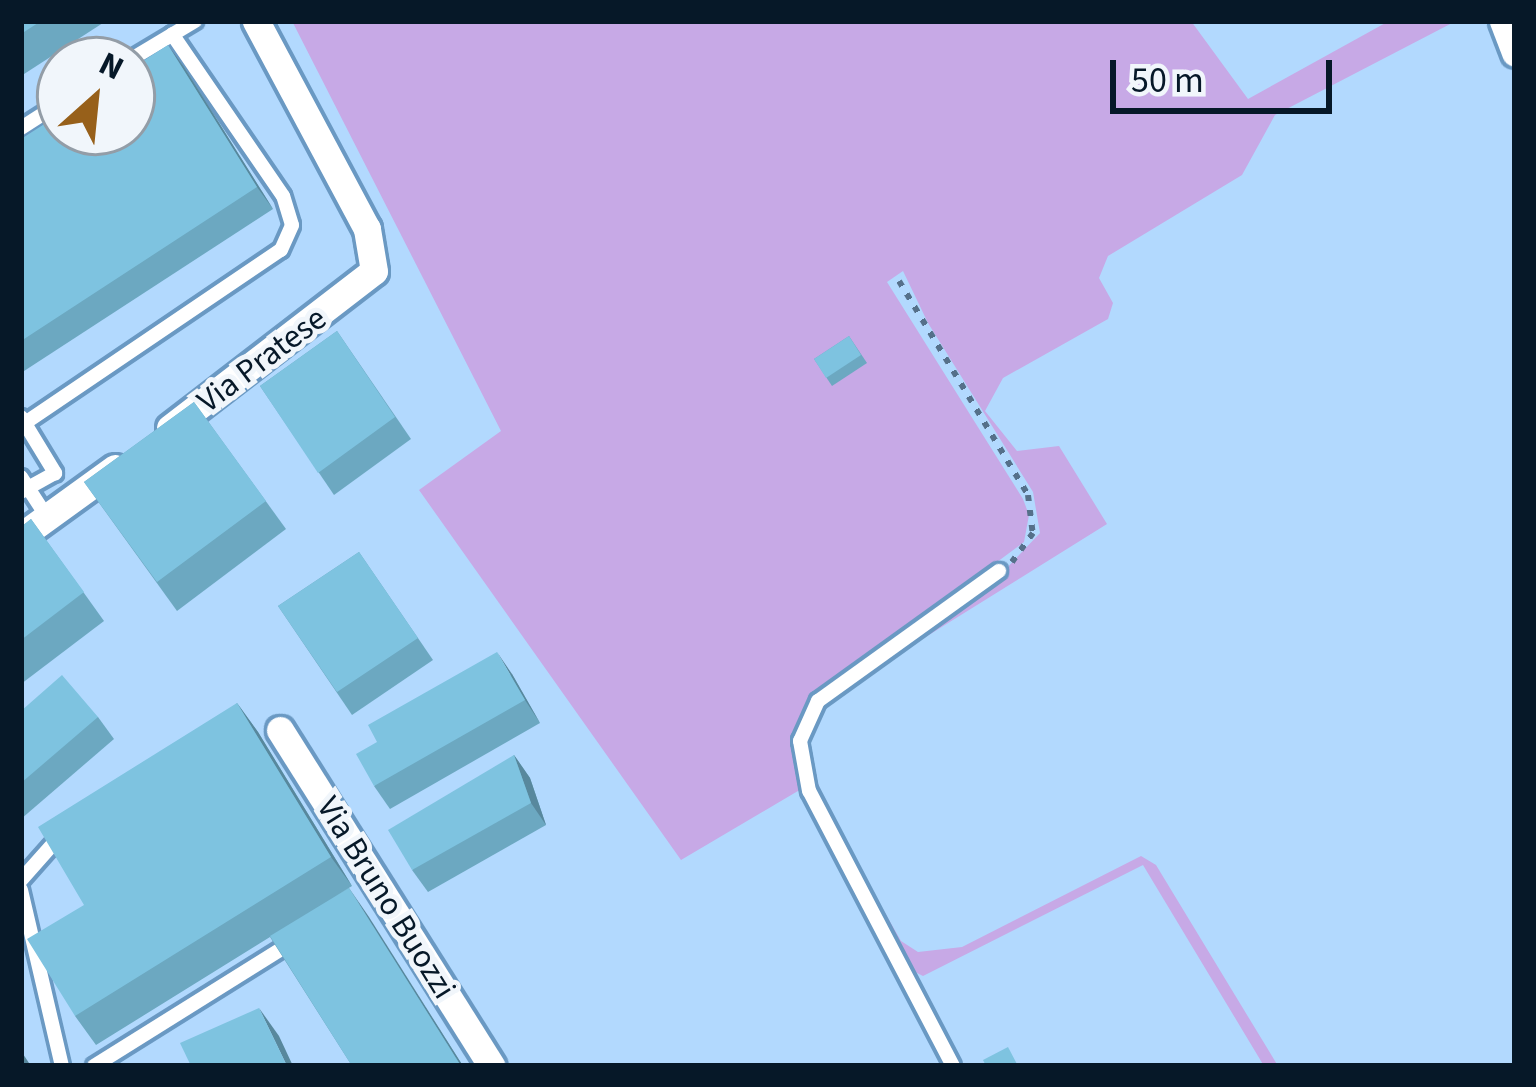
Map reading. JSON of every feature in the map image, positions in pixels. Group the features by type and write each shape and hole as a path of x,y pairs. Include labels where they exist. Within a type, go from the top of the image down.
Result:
{"street":[{"name":"Via Pratese","path":"21,536 369,279 376,248 256,21"},
{"path":"1502,21 1515,53"},
{"name":"Via Bruno Buozzi","path":"280,730 372,889 492,1066"}],"lane":[{"path":"156,44 195,21"},
{"path":"21,492 55,473 23,420 281,250 292,225 283,196 172,34"},
{"path":"21,477 46,518"},
{"path":"953,1066 809,791 800,740 818,700 1000,571"},
{"path":"21,880 47,845 80,820"},
{"path":"21,890 62,1066"},
{"path":"94,1066 314,928"}],"path":[{"path":"899,280 1032,507 1029,544 1000,571"}],"shaded area":[{"path":"292,21 1191,21 1248,99 1389,21 1456,21 1275,115 1242,175 1108,256 1099,278 1113,303 1108,319 1003,378 985,411 1017,451 1059,446 1107,524 863,676 826,707 811,734 811,765 831,818 901,941 918,952 962,947 1141,856 1156,865 1278,1066 1264,1066 1143,865 923,976 907,968 830,817 810,764 809,748 810,734 826,706 862,676 983,593 1040,533 1033,492 928,323 903,271 887,282 1023,499 1029,515 1024,542 821,692 798,725 803,788 681,860 419,490 501,431"}],"building":[{"path":"21,21 41,21 21,34"},
{"path":"168,45 257,187 21,341 21,139 36,129 36,156 156,156 156,53"},
{"path":"337,331 395,417 318,473 260,386"},
{"path":"849,336 861,355 826,378 814,359"},
{"path":"194,402 266,501 157,582 84,482"},
{"path":"31,519 84,592 21,640 21,527"},
{"path":"359,552 418,638 337,692 278,606"},
{"path":"497,652 525,700 374,786 356,754 377,742 368,725"},
{"path":"62,675 98,717 21,783 21,711"},
{"path":"237,703 331,857 75,1016 27,939 84,905 38,827"},
{"path":"514,755 531,803 412,870 388,830"},
{"path":"349,888 461,1066 352,1066 270,936"},
{"path":"259,1008 287,1066 191,1066 180,1043"},
{"path":"1008,1047 1018,1066 986,1066 983,1060"}]}
